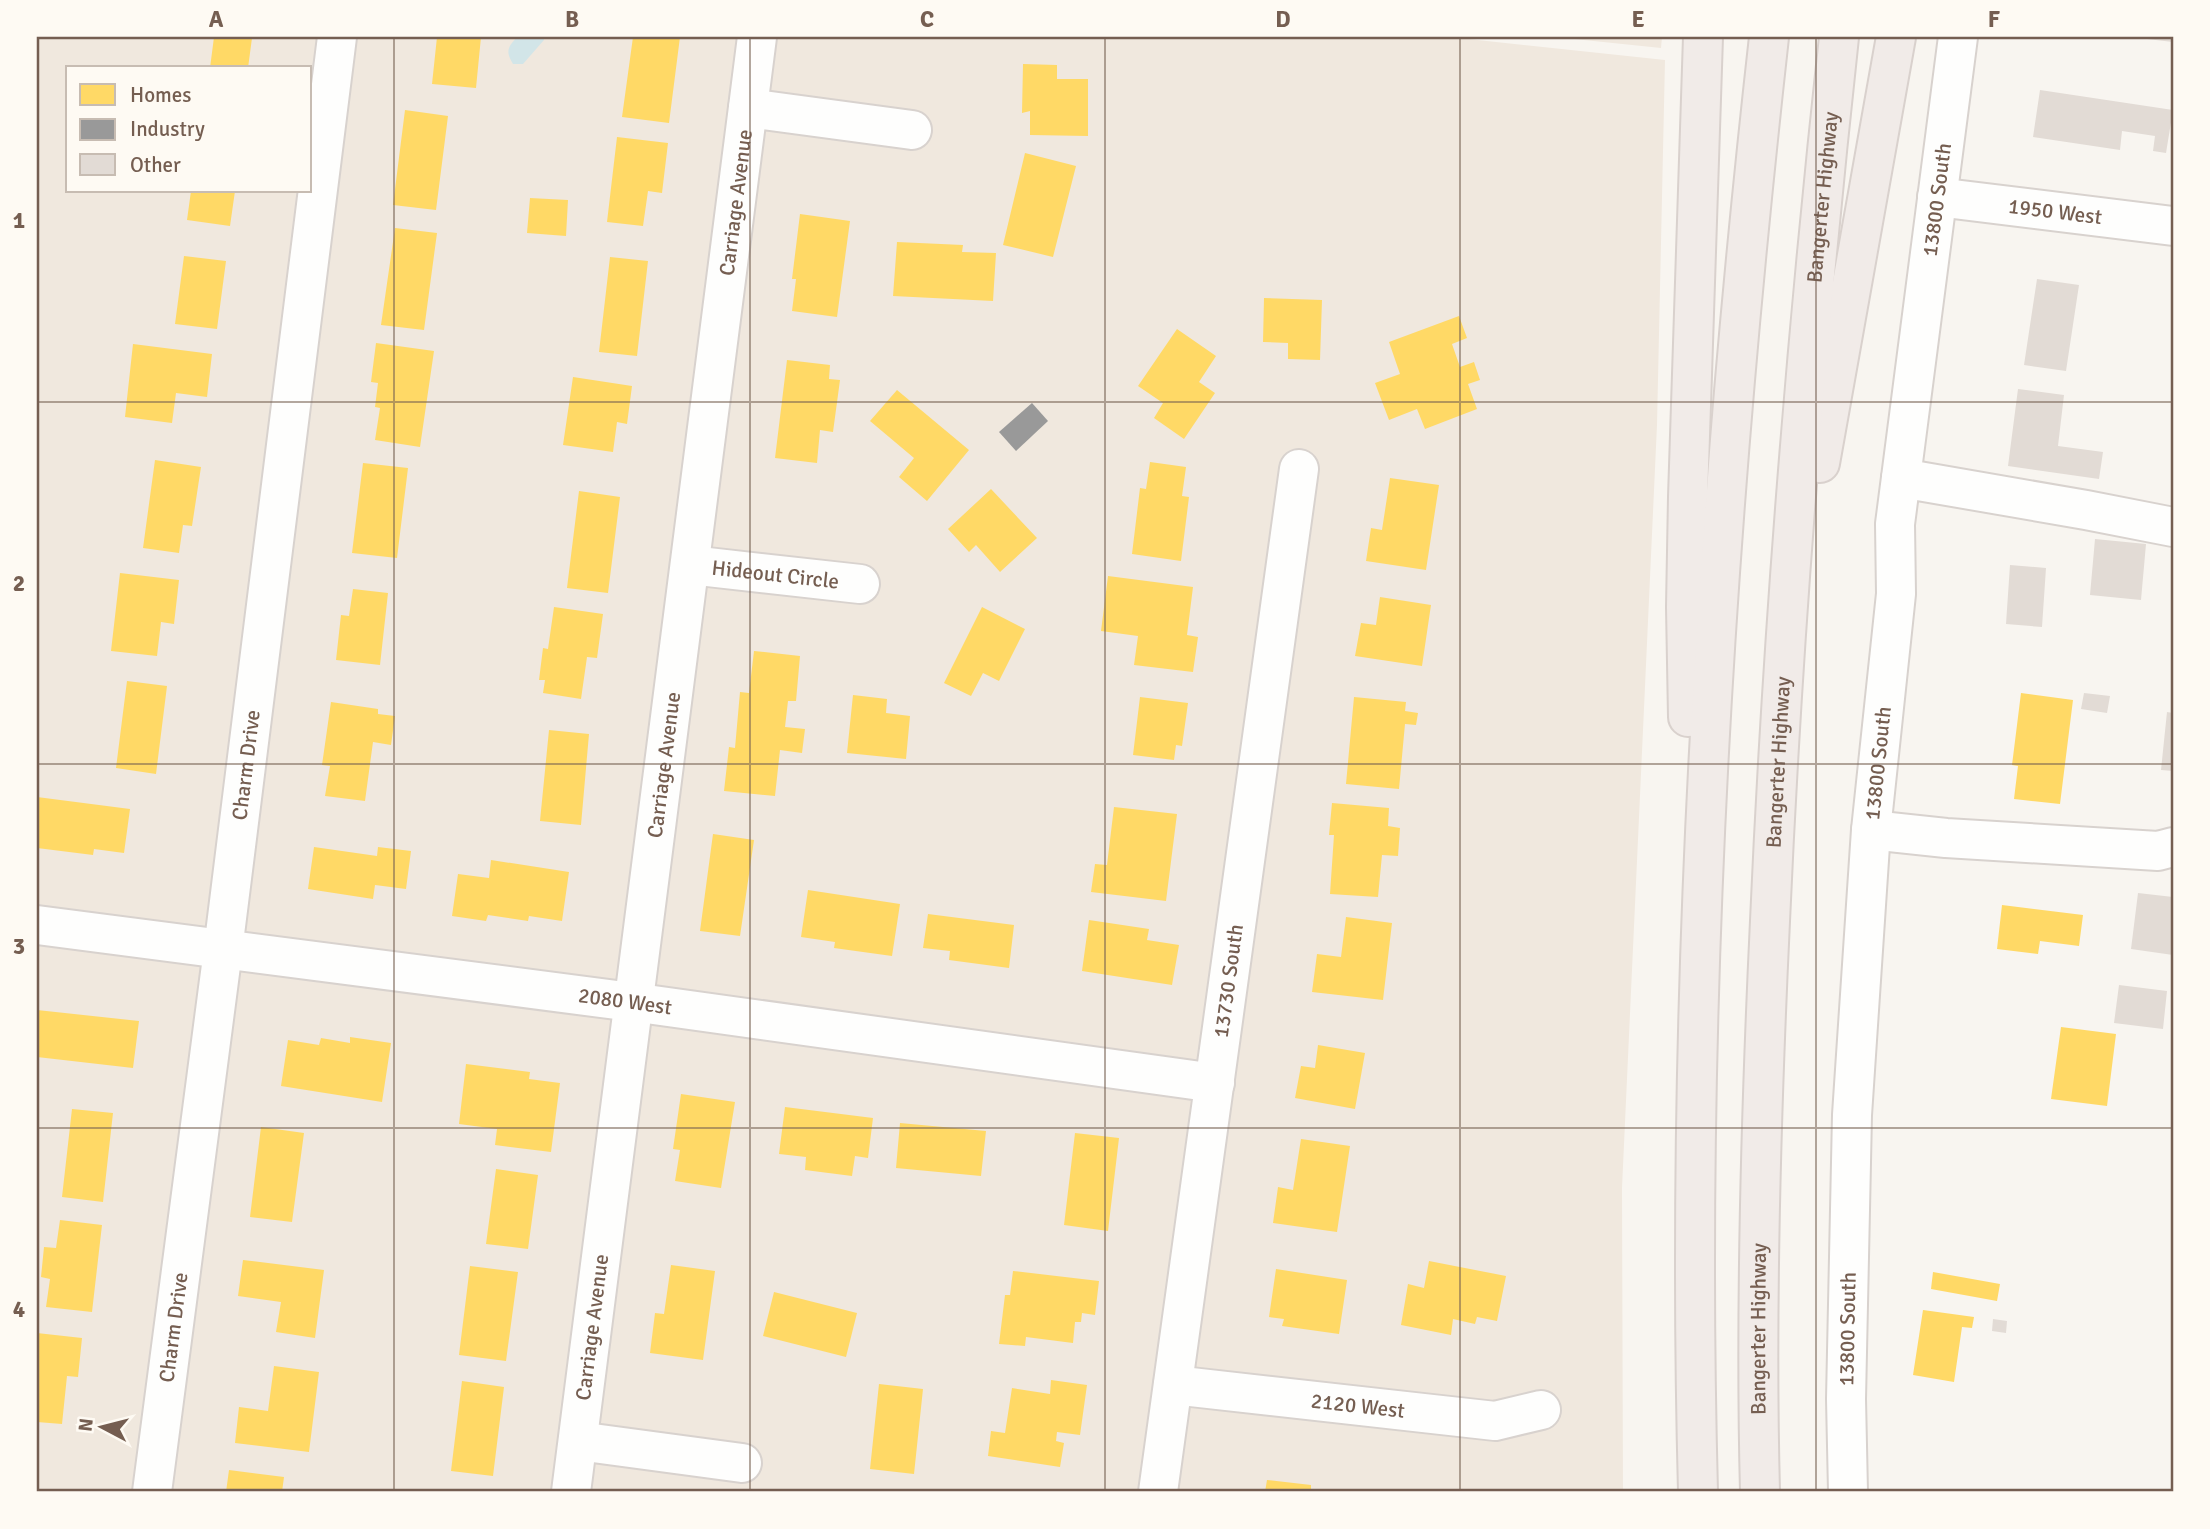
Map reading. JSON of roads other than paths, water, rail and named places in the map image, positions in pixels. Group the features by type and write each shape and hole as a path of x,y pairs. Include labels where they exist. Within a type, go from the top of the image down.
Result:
{"highway":[{"path":"1702,936 1693,827 1686,607 1703,37"},
{"path":"1698,1492 1696,1129 1711,729 1728,452 1748,216 1769,37"},
{"name":"Bangerter Highway","path":"1760,1492 1759,1231 1776,784 1802,407 1839,37"},
{"path":"1776,784 1815,497 1896,37"}],"street":[{"name":"Charm Drive","path":"152,1492 337,37"},
{"name":"Carriage Avenue","path":"571,1492 757,37"},
{"name":"13800 South","path":"1848,1492 1846,1399 1852,1115 1871,830 1896,594 1895,524 1958,37"},
{"path":"748,108 912,130"},
{"name":"1950 West","path":"1937,197 2173,226"},
{"name":"13730 South","path":"1158,1492 1299,469"},
{"path":"1901,478 2173,527"},
{"name":"Hideout Circle","path":"690,565 860,584"},
{"path":"1871,830 2168,854"},
{"name":"2080 West","path":"37,925 632,1002 1215,1083"},
{"name":"2120 West","path":"1173,1385 1495,1421 1541,1410"},
{"path":"578,1441 743,1463"}]}
